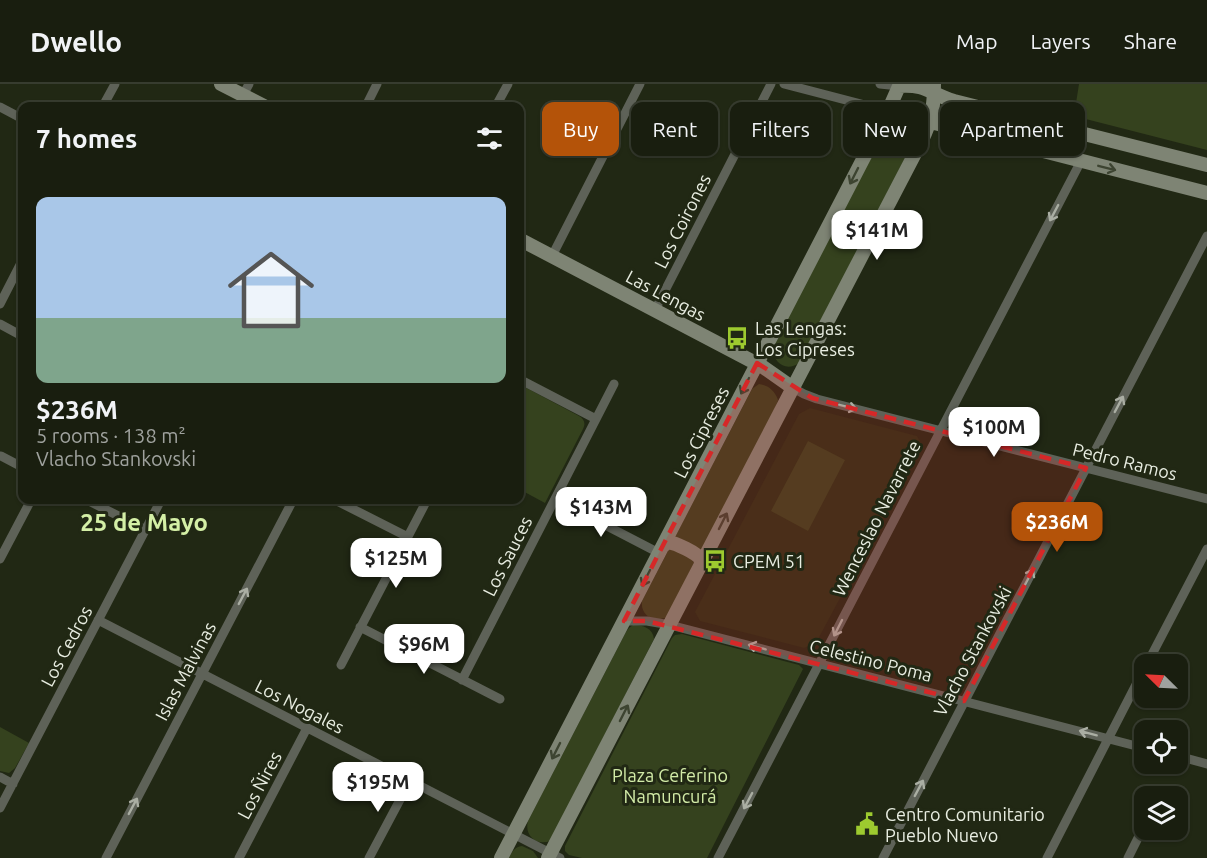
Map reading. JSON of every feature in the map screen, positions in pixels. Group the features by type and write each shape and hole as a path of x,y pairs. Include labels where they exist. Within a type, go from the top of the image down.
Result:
{"main road":[{"path":"221,84 246,90 260,102"},
{"path":"900,85 917,84 926,88 934,88 954,101 1207,165"},
{"name":"Los Cipreses","path":"892,102 900,85"},
{"path":"553,856 670,625 922,140 930,122 934,88"},
{"path":"930,122 1207,193"},
{"name":"Los Cipreses","path":"501,858 865,156"},
{"name":"Las Lengas","path":"524,242 757,363 793,388"},
{"path":"661,549 668,542 675,544 697,555 701,565"}],"street":[{"path":"105,102 115,84"},
{"path":"368,102 377,84"},
{"path":"498,102 508,84"},
{"path":"552,256 640,84"},
{"name":"Los Coirones","path":"655,310 771,84"},
{"path":"784,84 853,102"},
{"path":"880,84 900,85"},
{"path":"0,107 18,116"},
{"name":"Wenceslao Navarrete","path":"718,858 1081,161"},
{"name":"Vlacho Stankovski","path":"882,858 1207,236"},
{"path":"0,304 18,269"},
{"path":"0,324 18,334"},
{"path":"524,382 596,419"},
{"name":"Los Sauces","path":"462,680 614,384"},
{"name":"Pedro Ramos","path":"793,388 812,398 1207,499"},
{"path":"1,456 18,465"},
{"path":"555,499 661,549"},
{"path":"0,559 29,504"},
{"path":"95,504 146,530"},
{"name":"Los Cedros","path":"0,808 159,504"},
{"name":"Islas Malvinas","path":"106,858 291,504"},
{"path":"343,504 408,537"},
{"path":"341,665 425,504"},
{"path":"1152,654 1207,549"},
{"name":"Los Nogales","path":"98,620 553,856"},
{"name":"Celestino Poma","path":"624,621 647,621 670,625 1134,746"},
{"path":"360,627 500,699"},
{"path":"1047,858 1134,688"},
{"name":"Los Ñires","path":"239,858 307,728"},
{"path":"1188,759 1207,764"},
{"path":"0,777 13,784"},
{"path":"369,858 410,781"},
{"path":"1128,858 1137,840"}],"highlighted area":[{"path":"757,363 812,398 1086,468 964,701 647,621 624,621"}],"shaded area":[{"path":"810,408 917,436 922,445 816,643 804,648 700,621 695,612 799,414"}],"green space":[{"path":"1079,84 1207,84 1207,150 1085,119 1085,102 1076,102"},
{"path":"872,156 906,156 799,363 789,367 780,364 774,356 774,344"},
{"path":"759,384 773,391 778,400 776,406 700,553 674,539 752,389"},
{"path":"524,387 579,416 584,423 545,503 524,492"},
{"path":"808,441 845,460 808,531 771,511"},
{"path":"670,549 687,556 694,563 667,617 653,619 643,611 642,601"},
{"path":"633,625 647,628 652,632 654,639 550,841 536,841 528,831 528,821 626,632"},
{"name":"Plaza Ceferino Namuncurá","path":"682,634 799,665 803,669 707,858 582,858 569,855 565,851 565,846 672,638"},
{"path":"0,727 29,743 15,768 9,773 0,771"},
{"path":"522,846 533,851 538,858 509,858 515,849"}],"place":[{"name":"Las Lengas: Los Cipreses","path":"737,338"},
{"name":"CPEM 51","path":"715,561"},
{"name":"Centro Comunitario Pueblo Nuevo","path":"867,824"}],"district":[{"name":"25 de Mayo","path":"144,522"}]}
